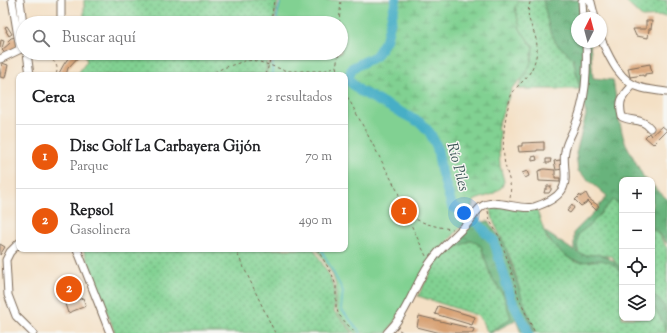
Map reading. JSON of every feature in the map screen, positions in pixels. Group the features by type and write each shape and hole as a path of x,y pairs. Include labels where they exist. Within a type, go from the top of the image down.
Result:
{"street":[{"path":"12,0 16,19"},
{"path":"20,0 22,16"},
{"path":"61,0 61,16"},
{"path":"582,12 583,0"},
{"path":"589,0 594,12"},
{"path":"387,333 405,310 431,261 480,208 486,204 533,208 556,197 563,188 565,174 564,152 581,108 587,68 586,48"},
{"path":"605,48 610,61 623,77 633,85 641,88 667,92"},
{"path":"0,59 16,51"},
{"path":"28,60 30,72"},
{"path":"633,85 621,99 620,107 622,117 627,120 646,123 650,128"},
{"path":"16,246 10,252 6,260 8,295 16,316 33,333"},
{"path":"78,252 110,333"}],"path":[{"path":"272,16 274,0"},
{"path":"340,16 341,0"},
{"path":"508,205 512,188 504,158 505,125 510,98 514,90 530,73 535,63 537,50 536,38 528,16 531,0"},
{"path":"51,60 57,65 57,72"},
{"path":"215,72 248,60 268,64 287,71 324,71 336,66"},
{"path":"267,72 268,60"},
{"path":"337,60 336,66 337,72"},
{"path":"348,98 398,192 406,214 427,258 431,261"},
{"path":"486,204 490,221 500,238 519,299 535,333"},
{"path":"406,214 422,223 459,231"},
{"path":"236,252 275,333"},
{"path":"319,252 332,274 336,286 336,308 339,315 355,333"},
{"path":"393,327 406,333"}],"green space":[{"path":"84,0 278,0 275,16 84,16"},
{"path":"281,0 396,0 386,40 376,56 352,68 348,80 348,72 267,72 268,64 272,65 272,60 348,60 348,16 277,16"},
{"path":"396,0 521,0 515,6 520,29 533,47 531,62 525,76 512,88 497,128 500,132 500,166 504,181 502,187 493,194 475,200 471,208 471,216 452,206 439,159 420,123 360,91 348,80 352,68 376,56 386,40"},
{"path":"519,0 546,0 573,58 580,89 518,89 532,59 533,47 520,29 515,6"},
{"path":"543,0 582,0 586,12 571,12 571,48 590,48 593,78 613,80 624,140 644,177 619,177 619,205 613,200 590,225 578,234 577,252 584,255 601,255 607,257 619,266 619,270 612,264 605,261 598,260 581,262 564,255 554,246 544,231 574,251 574,232 596,210 607,196 578,171 576,153 586,115 573,58 557,44 550,32"},
{"path":"624,0 667,0 667,16 642,17"},
{"path":"268,60 266,72 79,72 87,61"},
{"path":"348,80 360,91 421,123 430,133 437,147 441,170 452,206 471,216 439,251 387,333 355,333 339,315 336,308 336,286 332,274 319,252 348,252"},
{"path":"655,188 667,199 667,244 655,231"},
{"path":"613,200 619,203 619,270 612,256 579,256 577,244 578,234"},
{"path":"494,204 533,208 537,211 547,239 569,258 576,262 605,260 611,262 619,270 619,321 655,321 655,231 657,232 667,248 667,322 657,306 667,333 536,333 521,296 514,269 494,223 490,207"},
{"path":"471,216 471,225 488,221 504,243 535,333 521,333 516,320 491,333 488,333 511,318 503,294 491,277 481,246 472,240 448,251 435,264 440,256 456,239"},
{"path":"472,240 481,246 491,277 503,294 511,318 488,333 479,316 418,296 435,264 448,251"},
{"path":"84,252 316,252 329,275 334,288 334,311 353,333 115,333"},
{"path":"655,296 661,301 665,309 667,330 655,308"}],"building":[{"path":"646,21 652,21 648,38 636,36 633,29 646,29"},
{"path":"7,26 12,34 9,36 5,27"},
{"path":"16,37 16,47 12,51 5,53 2,50 10,43 8,41 11,38"},
{"path":"1,40 4,41 2,48 0,47"},
{"path":"67,60 75,60 68,68 67,72 60,72"},
{"path":"2,63 8,65 5,78 0,77"},
{"path":"650,64 652,73 645,74 645,76 630,77 628,68"},
{"path":"662,126 667,130 653,144 645,137 649,133 651,136"},
{"path":"544,142 544,150 519,152 518,146 522,146 522,143"},
{"path":"536,156 537,160 532,161 532,157"},
{"path":"546,159 551,159 550,163 546,163"},
{"path":"560,160 563,169 556,170 554,161"},
{"path":"544,169 555,170 555,178 560,178 560,182 539,181 538,171"},
{"path":"527,171 529,176 525,178 522,173"},
{"path":"547,186 551,186 551,190 549,193 544,193 545,189 547,189"},
{"path":"586,193 589,199 599,206 596,210 587,201 581,206 575,200 580,195 580,197"},
{"path":"572,205 574,208 570,213 567,211"},
{"path":"0,244 5,247 0,255"},
{"path":"83,298 86,306 68,313 65,304"},
{"path":"438,306 475,317 472,325 435,314"},
{"path":"419,316 474,329 473,333 441,333 417,327"}],"waterway":[{"path":"277,16 281,0"},
{"name":"Río Piles","path":"396,0 386,40 376,56 352,68 348,80 360,91 421,123 430,133 437,147 441,170 452,206 471,216 494,241 511,299 528,333"},
{"path":"272,72 273,60"},
{"path":"323,252 343,291 341,309 361,333"}],"place":[{"name":"Disc Golf La Carbayera Gijón","path":"404,211"},
{"name":"Repsol","path":"69,289"}]}
